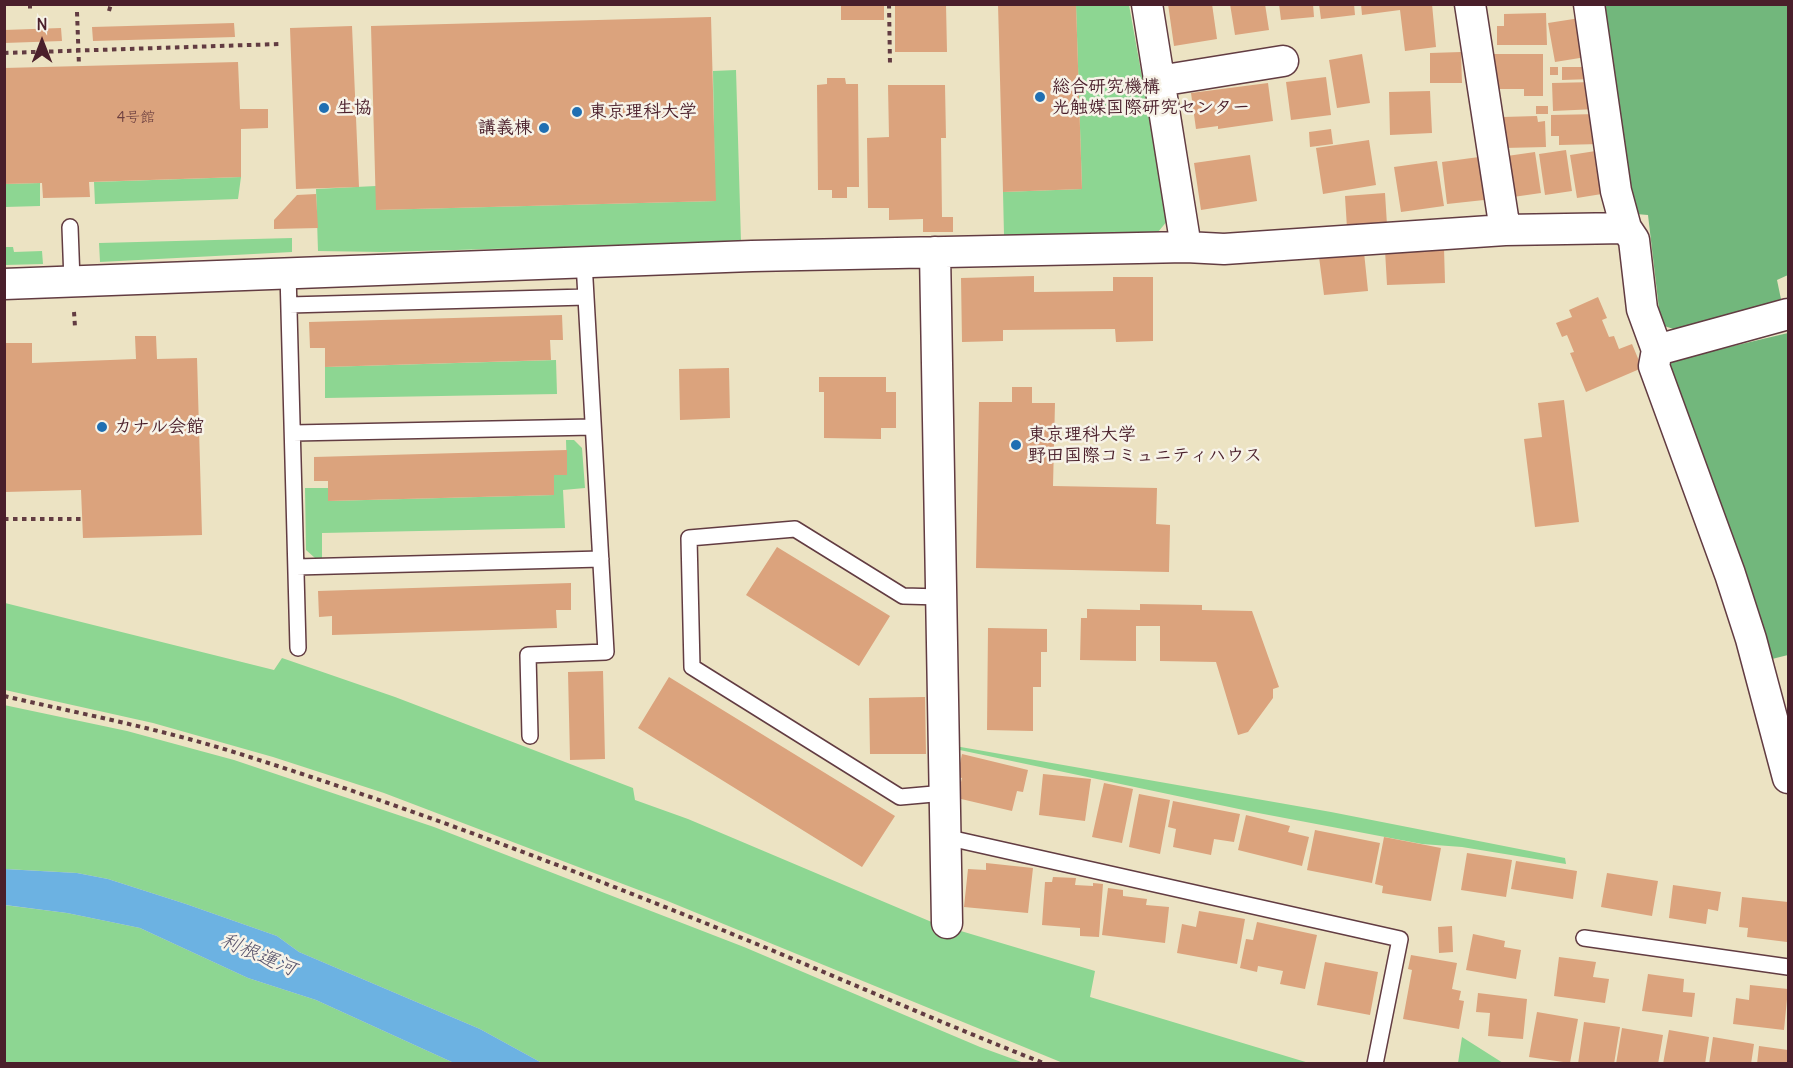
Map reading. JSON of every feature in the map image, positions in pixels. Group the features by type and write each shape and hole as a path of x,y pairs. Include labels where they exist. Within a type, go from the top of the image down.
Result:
{"street":[{"path":"1147,4 1186,247"},
{"path":"1470,4 1505,230"},
{"path":"1589,4 1616,191 1626,228 1634,240 1641,309 1657,350 1654,366 1730,574 1751,639 1788,778"},
{"path":"1159,81 1283,61"},
{"path":"4,284 752,256 1234,248 1505,230 1626,228"},
{"path":"935,252 947,923"},
{"path":"1657,350 1788,314"}],"lane":[{"path":"70,227 72,282"},
{"path":"530,736 528,655 606,652 584,262"},
{"path":"288,273 298,648"},
{"path":"289,305 586,297"},
{"path":"293,433 593,427"},
{"path":"941,597 903,596 795,529 689,538 692,667 900,797 945,793"},
{"path":"296,567 601,559"},
{"path":"945,837 1400,939 1375,1064"},
{"path":"1584,938 1788,967"}],"path":[{"path":"30,4 30,14"},
{"path":"109,11 111,4"},
{"path":"889,4 890,64"},
{"path":"77,12 78,66"},
{"path":"4,53 280,44"},
{"path":"4,519 82,519"},
{"path":"4,696 160,732 235,753 374,798 519,851 751,942 1046,1064"}],"green space":[{"path":"1076,5 1129,5 1168,220 1158,232 1004,235 1003,192 1082,189"},
{"path":"1596,5 1788,5 1788,275 1777,280 1782,304 1677,330 1664,326 1659,309 1648,215 1636,214 1622,192"},
{"path":"736,70 741,242 383,252 318,251 316,189 376,186 376,210 715,201 713,71"},
{"path":"241,177 238,199 95,204 94,182"},
{"path":"40,183 40,206 5,207 5,184"},
{"path":"292,238 292,252 100,262 99,243"},
{"path":"5,247 13,247 14,252 42,251 43,264 5,265"},
{"path":"1788,333 1788,655 1768,660 1666,362"},
{"path":"556,360 557,394 325,398 325,367"},
{"path":"566,440 574,440 582,448 585,488 563,490 565,528 322,533 322,558 315,558 306,550 305,488 328,488 329,501 554,495 554,475 567,475"},
{"path":"5,603 274,670 282,658 395,697 633,788 635,800 688,819 934,923 1095,971 1090,997 1309,1063 1063,1063 665,900 384,793 273,757 153,723 5,690"},
{"path":"4,705 127,731 234,760 434,827 744,947 980,1047 1024,1063 542,1063 480,1029 299,952 277,936 108,879 77,873 5,869"},
{"path":"955,746 1331,812 1565,858 1566,864 1462,847 1422,844 1253,812 955,749"},
{"path":"4,905 67,913 140,928 248,978 316,1000 454,1063 5,1063"},
{"path":"1462,1037 1503,1063 1458,1063"}],"water":[{"name":"利根運河","path":"4,869 77,873 108,879 277,936 299,952 480,1029 542,1063 454,1063 316,1000 248,978 140,928 67,913 5,905"}],"building":[{"path":"841,4 884,4 884,20 841,20"},
{"path":"895,4 946,4 947,52 895,52"},
{"name":"総合研究機構 光触媒国際研究センター","path":"998,4 1076,4 1082,189 1003,192"},
{"path":"1168,4 1212,4 1217,39 1174,46"},
{"path":"1230,4 1265,4 1269,30 1235,35"},
{"path":"1279,4 1313,4 1314,17 1281,20"},
{"path":"1319,4 1354,4 1355,15 1321,19"},
{"path":"1361,4 1432,4 1436,47 1405,51 1400,10 1362,15"},
{"path":"1546,13 1547,45 1497,45 1497,26 1504,26 1504,14"},
{"name":"講義棟","path":"711,17 716,201 376,210 371,26"},
{"path":"1580,18 1586,57 1555,62 1548,23"},
{"path":"234,23 235,37 93,41 92,27"},
{"name":"生協","path":"352,26 359,187 296,189 290,28"},
{"path":"61,28 62,41 4,43 4,30"},
{"path":"1461,52 1462,83 1430,83 1430,53"},
{"path":"1362,54 1370,103 1337,108 1329,60"},
{"path":"1494,54 1543,54 1543,96 1524,96 1524,89 1494,89"},
{"path":"238,62 240,109 268,109 268,128 241,129 241,177 89,182 90,197 43,198 42,183 4,184 4,68"},
{"path":"1550,67 1558,67 1558,75 1550,75"},
{"path":"1562,67 1593,67 1593,79 1562,80"},
{"path":"1326,77 1331,115 1291,120 1286,82"},
{"path":"827,78 845,78 846,84 858,84 859,187 847,187 847,198 832,198 832,190 818,190 817,85 827,84"},
{"path":"1595,82 1596,109 1553,111 1552,83"},
{"path":"1268,83 1273,121 1218,129 1218,126 1196,129 1191,93"},
{"path":"888,85 945,85 946,138 941,138 942,217 953,217 953,232 923,232 923,219 889,220 889,208 868,208 867,138 889,137"},
{"path":"1430,91 1432,133 1390,135 1389,92"},
{"path":"1536,106 1548,106 1548,114 1536,114"},
{"path":"1599,114 1600,144 1559,145 1559,136 1551,136 1551,115"},
{"path":"1537,116 1538,122 1545,121 1546,147 1504,148 1503,117"},
{"path":"1331,129 1333,144 1310,147 1309,132"},
{"path":"1369,140 1376,185 1323,194 1316,148"},
{"path":"1566,150 1572,191 1545,195 1539,154"},
{"path":"1602,150 1608,193 1577,198 1570,155"},
{"path":"1535,152 1541,193 1513,197 1507,156"},
{"path":"1250,155 1257,201 1201,210 1194,163"},
{"path":"1479,157 1484,200 1447,204 1442,162"},
{"path":"1437,161 1444,206 1401,212 1394,167"},
{"path":"1385,193 1387,225 1347,228 1345,196"},
{"path":"316,194 318,228 274,229 274,220 297,195"},
{"path":"1444,248 1445,283 1387,285 1385,250"},
{"path":"1364,252 1368,291 1324,295 1319,257"},
{"path":"1034,276 1034,292 1113,291 1113,277 1153,277 1153,341 1116,342 1115,329 1003,330 1003,341 962,342 961,278"},
{"path":"1598,297 1607,318 1602,320 1609,337 1614,336 1619,349 1632,344 1642,368 1586,392 1570,353 1574,352 1567,335 1562,337 1556,323 1572,317 1569,310"},
{"path":"562,315 563,340 550,340 551,360 325,367 325,348 310,348 309,322"},
{"name":"カナル会館","path":"135,336 156,336 157,359 197,358 202,535 83,538 81,490 5,492 5,343 32,343 32,363 136,359"},
{"path":"729,368 730,418 680,420 679,369"},
{"path":"819,377 886,377 886,392 896,392 896,428 881,428 881,439 824,438 824,392 819,392"},
{"name":"東京理科大学 野田国際コミュニティハウス","path":"1012,387 1032,387 1032,403 1055,403 1053,486 1157,488 1156,524 1170,525 1169,572 976,568 979,402 1012,402"},
{"path":"1564,400 1579,522 1535,527 1524,439 1542,437 1538,403"},
{"path":"567,450 567,475 554,475 554,495 328,501 328,481 314,481 314,457"},
{"path":"777,547 890,616 859,666 746,595"},
{"path":"571,583 571,610 556,610 557,628 332,635 332,616 319,617 318,591"},
{"path":"1140,604 1202,605 1202,610 1252,611 1279,687 1273,689 1273,698 1248,732 1238,735 1216,662 1160,661 1160,626 1136,626 1136,661 1080,660 1081,618 1087,618 1087,609 1140,610"},
{"path":"988,628 1047,629 1047,652 1041,652 1041,687 1033,687 1033,731 987,730"},
{"path":"603,671 605,759 570,760 568,672"},
{"path":"669,677 895,816 862,867 638,728"},
{"path":"925,697 926,754 870,754 869,698"},
{"path":"962,754 1028,770 1023,792 1017,791 1012,811 957,798 962,778 957,777"},
{"path":"1043,774 1091,779 1085,821 1039,815"},
{"path":"1104,783 1133,789 1122,843 1092,837"},
{"path":"1139,794 1170,800 1160,854 1129,847"},
{"path":"1173,801 1240,814 1234,842 1214,839 1211,855 1173,847 1176,829 1168,827"},
{"path":"1246,815 1290,826 1288,832 1309,837 1302,866 1238,850"},
{"path":"1315,830 1380,843 1372,883 1307,870"},
{"path":"1384,837 1441,848 1431,901 1382,893 1383,886 1375,884"},
{"path":"1467,853 1512,860 1506,897 1461,890"},
{"path":"1516,861 1577,871 1573,899 1511,889"},
{"path":"986,863 1033,868 1028,913 964,907 968,869 986,870"},
{"path":"1607,873 1658,881 1652,916 1601,907"},
{"path":"1053,877 1076,878 1075,885 1103,884 1099,937 1080,936 1080,928 1042,925 1045,882 1052,882"},
{"path":"1673,885 1721,892 1718,911 1708,909 1706,924 1669,918"},
{"path":"1108,888 1123,890 1123,896 1147,899 1146,905 1169,907 1165,943 1102,935"},
{"path":"1742,897 1788,902 1787,942 1747,937 1748,928 1739,927"},
{"path":"1199,911 1245,919 1237,964 1177,953 1182,924 1196,927"},
{"path":"1257,922 1317,935 1305,989 1280,984 1283,971 1258,966 1257,972 1240,968 1246,939 1253,940"},
{"path":"1452,926 1453,952 1439,953 1438,927"},
{"path":"1473,934 1505,941 1504,947 1521,950 1516,979 1466,970"},
{"path":"1411,955 1457,963 1452,989 1461,991 1459,1000 1464,1001 1459,1029 1403,1019 1412,970 1408,969"},
{"path":"1559,957 1596,962 1593,977 1609,979 1605,1003 1554,996"},
{"path":"1325,962 1378,972 1370,1015 1317,1005"},
{"path":"1648,974 1684,979 1683,992 1695,993 1692,1017 1642,1011"},
{"path":"1750,985 1788,989 1784,1030 1733,1024 1736,998 1749,1000"},
{"path":"1478,993 1527,999 1523,1039 1488,1036 1490,1013 1476,1012"},
{"path":"1537,1012 1578,1019 1570,1063 1529,1057"},
{"path":"1584,1022 1620,1027 1614,1064 1578,1064"},
{"path":"1622,1028 1663,1035 1658,1064 1616,1064"},
{"path":"1669,1030 1709,1037 1705,1064 1663,1064"},
{"path":"1713,1037 1754,1044 1751,1064 1709,1064"},
{"path":"1759,1046 1788,1050 1788,1064 1757,1064"}],"place":[{"name":"総合研究機構 光触媒国際研究センター","path":"1040,97"},
{"name":"生協","path":"324,108"},
{"name":"東京理科大学","path":"577,112"},
{"name":"講義棟","path":"544,128"},
{"name":"カナル会館","path":"102,427"},
{"name":"東京理科大学 野田国際コミュニティハウス","path":"1016,445"}]}
